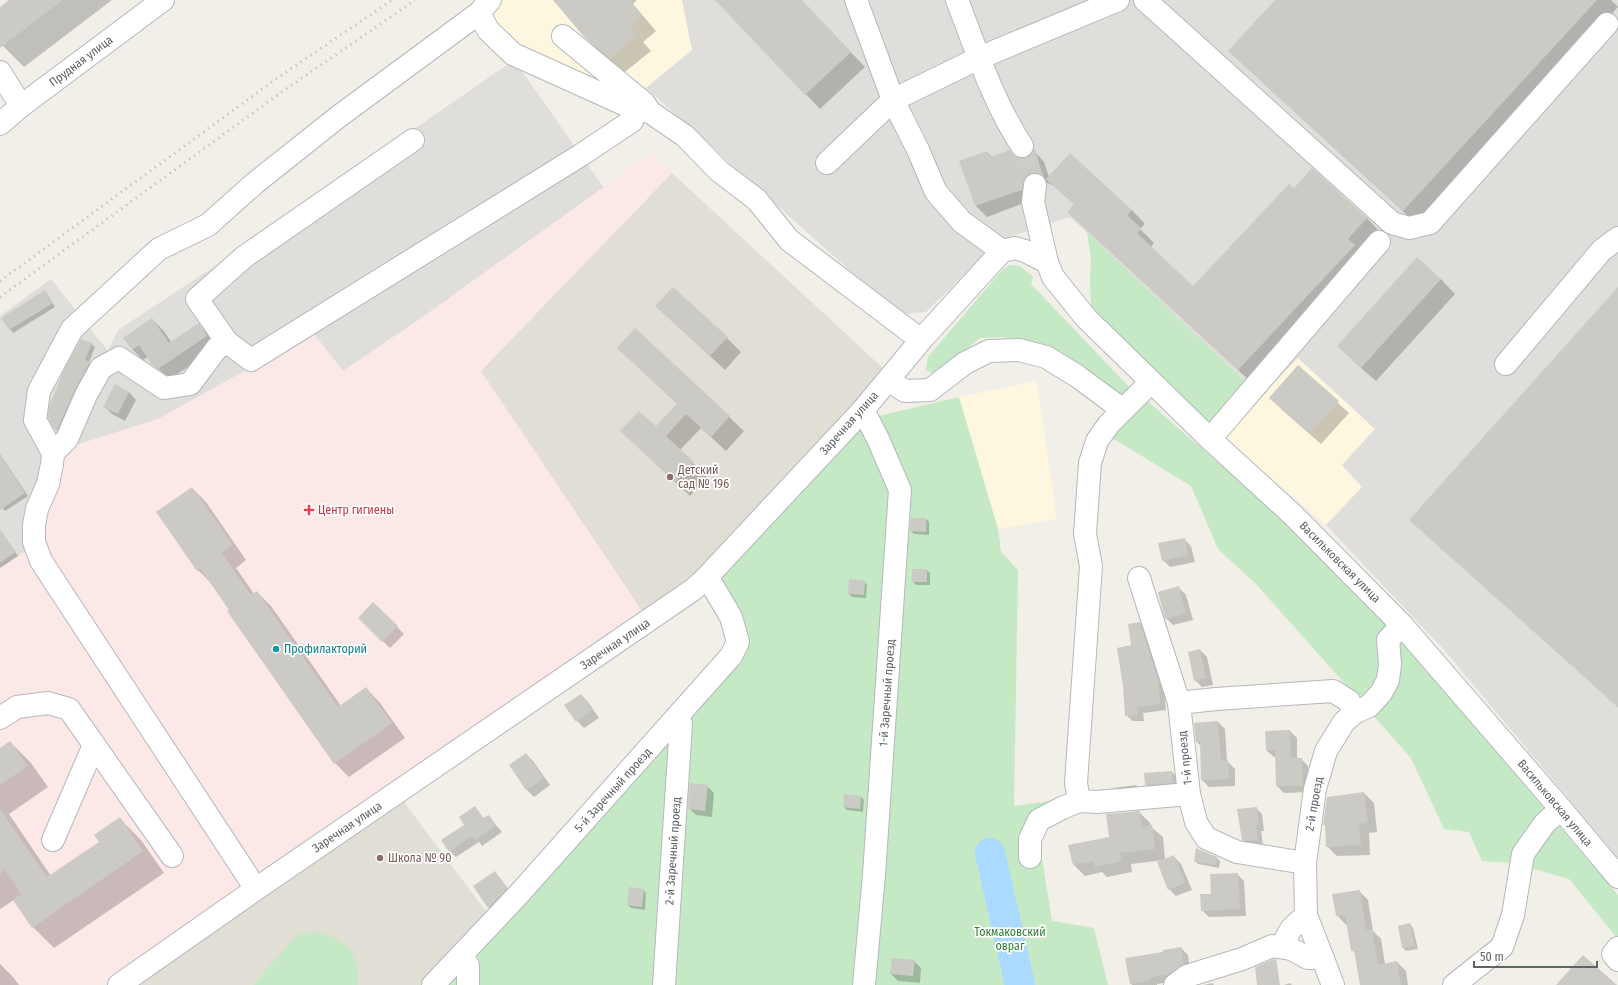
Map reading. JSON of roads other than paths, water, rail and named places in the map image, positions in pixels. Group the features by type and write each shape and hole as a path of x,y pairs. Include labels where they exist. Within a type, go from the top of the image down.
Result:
{"street":[{"name":"Прудная улица","path":"0,124 21,106 163,0"},
{"path":"856,0 893,100 918,150 936,192 962,222 1002,251 1015,248 1025,251 1047,262"},
{"path":"957,0 979,58 1009,127 1015,149"},
{"path":"827,163 893,100 979,58 1118,0"},
{"path":"1145,0 1392,223 1409,228 1430,223 1607,24"},
{"path":"256,889 41,560 34,542 34,525 37,509 48,484 53,453 35,420 39,391 72,329 159,249 208,226 255,184 338,117 484,6 488,30 513,54 643,111 685,136 719,172 757,200 789,240 921,340"},
{"path":"414,140 244,257 197,300 227,342 252,360 581,155 632,121 643,111 644,103 563,36"},
{"path":"0,72 21,106"},
{"name":"Васильковская улица","path":"1030,192 1047,262 1053,277 1086,318 1150,382 1293,515 1402,625 1618,877"},
{"path":"1506,364 1602,250 1618,238"},
{"path":"1210,439 1379,242"},
{"name":"Заречная улица","path":"119,985 256,889 694,589 863,410 921,340 1002,251"},
{"path":"53,453 67,439 86,395 101,368 119,358 164,388 190,384 217,348 227,342"},
{"path":"888,380 905,391 930,390 965,363 989,351 1019,350 1046,357 1077,376 1123,410"},
{"path":"1079,802 1076,783 1091,566 1085,534 1090,462 1097,441 1109,424 1150,382"},
{"name":"1-й Заречный проезд","path":"863,410 878,439 900,490 875,867 864,985"},
{"name":"5-й Заречный проезд","path":"433,985 518,895 731,656 738,642 732,617 706,578"},
{"name":"1-й проезд","path":"1139,578 1179,703 1189,794 1196,822 1206,838 1237,852 1305,863"},
{"name":"2-й проезд","path":"1333,985 1306,915 1305,863 1315,789 1326,751 1344,722 1354,713 1369,706 1381,693 1388,680 1390,664 1388,640 1402,625"},
{"path":"1179,703 1216,699 1333,692 1349,701 1354,713"},
{"path":"0,718 17,707 48,703 69,709 172,856"},
{"name":"2-й Заречный проезд","path":"664,985 681,724 678,717"},
{"path":"53,840 94,745"},
{"path":"1030,857 1030,839 1039,820 1062,808 1079,802 1097,802 1189,794"},
{"path":"1459,984 1502,947 1513,915 1523,854 1545,823 1561,809"},
{"path":"1281,947 1291,929 1306,915"},
{"path":"1175,985 1187,976 1242,959 1272,946 1291,949 1308,958 1323,958"},
{"path":"1618,948 1613,954 1618,960"},
{"path":"461,956 468,965 468,985"}],"waterway":[{"path":"990,853 1020,985"}],"tunnel":[{"path":"1022,146 1035,185"}],"railway":[{"path":"0,281 276,79 392,0"},
{"path":"0,297 286,89 415,0"}],"place":[{"name":"Детский сад № 196","path":"670,477"},
{"name":"Центр гигиены","path":"309,510"},
{"name":"Профилакторий","path":"276,649"},
{"name":"Школа № 90","path":"380,858"}],"park label":[{"name":"Токмаковский овраг","path":"1010,939"}]}
